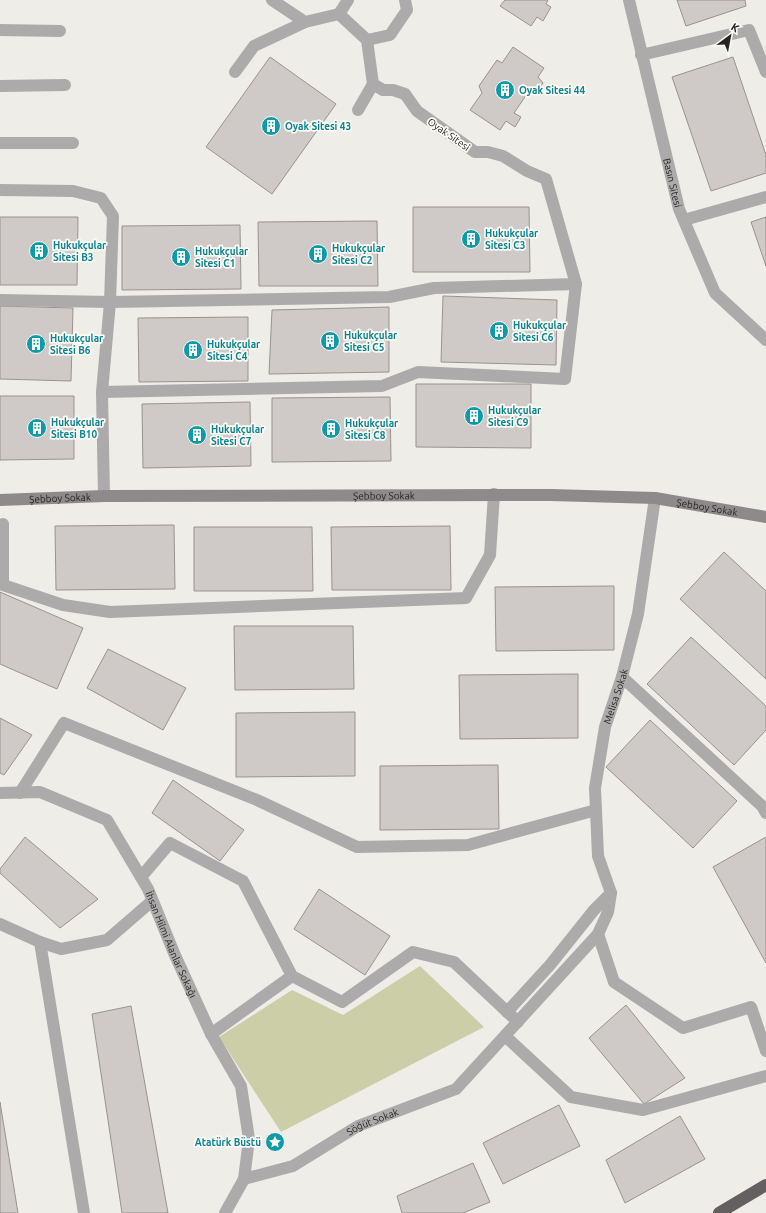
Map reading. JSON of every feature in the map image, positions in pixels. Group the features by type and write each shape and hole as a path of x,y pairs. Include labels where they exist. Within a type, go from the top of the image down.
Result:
{"highway":[{"path":"719,1213 766,1185"}],"street":[{"path":"272,0 305,22"},
{"path":"235,72 254,46 305,22 340,14 348,0"},
{"path":"367,40 390,35 407,10 405,0"},
{"name":"Basın Sitesi","path":"629,0 679,209 715,293 766,340"},
{"path":"340,14 367,40 373,84 358,110"},
{"path":"0,30 60,31"},
{"path":"641,55 750,30 766,72"},
{"name":"Oyak Sitesi","path":"373,84 383,90 394,90 405,94 417,111 475,152 488,152 503,156 527,171 546,179 576,284"},
{"path":"0,86 65,85"},
{"path":"0,143 73,143"},
{"path":"0,190 73,191 101,198 113,216 110,302 102,392 104,496"},
{"path":"684,220 766,197"},
{"path":"0,300 110,302 389,297 434,288 576,284 565,379 418,372 382,386 102,392"},
{"path":"4,524 3,585 63,605 110,612 466,598 490,555 494,494"},
{"name":"Şebboy Sokak","path":"0,500 104,496 494,494 655,498 766,517"},
{"name":"Melisa Sokak","path":"611,893 598,856 595,788 605,727 622,677 638,614 655,498"},
{"path":"622,677 762,806 766,813"},
{"path":"20,793 64,723 257,800 356,847 468,845 596,810"},
{"name":"İhsan Hilmi Alanlar Sokağı","path":"0,793 40,792 107,820 141,877 211,1034 241,1086 249,1139 244,1179"},
{"path":"141,877 170,843 242,881 292,976 342,1002 413,952 454,962 518,1022"},
{"path":"507,1012 550,965 594,910 611,893"},
{"name":"Söğüt Sokak","path":"244,1179 293,1166 358,1126 456,1089 598,934 608,912 611,893"},
{"path":"0,924 40,942 61,949 107,940 152,901"},
{"path":"598,934 614,982 683,1028 751,1007 766,1051"},
{"path":"40,942 84,1213"},
{"path":"211,1034 292,976"},
{"path":"505,1036 571,1097 643,1110 766,1076"},
{"path":"225,1213 244,1179"}],"green space":[{"path":"420,966 484,1027 281,1132 219,1037 292,990 343,1015"}],"building":[{"path":"505,0 548,0 546,4 551,7 543,21 537,17 531,26 500,6"},
{"path":"677,0 745,0 746,6 686,26"},
{"name":"Oyak Sitesi 44","path":"513,47 544,68 538,77 543,83 537,92 531,88 514,113 521,117 515,127 506,121 500,130 470,110 482,93 479,86 497,60 502,63"},
{"name":"Oyak Sitesi 43","path":"270,57 336,104 272,194 206,147"},
{"path":"733,57 766,155 766,173 711,191 672,77"},
{"name":"Hukukçular Sitesi C3","path":"413,207 529,207 530,272 413,272"},
{"name":"Hukukçular Sitesi B3","path":"0,217 78,217 77,285 0,285"},
{"path":"766,217 766,266 751,222"},
{"name":"Hukukçular Sitesi C2","path":"377,221 378,286 259,286 258,222"},
{"name":"Hukukçular Sitesi C1","path":"240,225 241,289 122,290 122,226"},
{"name":"Hukukçular Sitesi C6","path":"443,296 557,300 556,365 441,362"},
{"name":"Hukukçular Sitesi B6","path":"0,306 73,308 71,381 0,379"},
{"name":"Hukukçular Sitesi C5","path":"389,307 389,372 269,374 272,310"},
{"name":"Hukukçular Sitesi C4","path":"248,317 248,381 139,382 138,318"},
{"name":"Hukukçular Sitesi C9","path":"416,384 531,384 531,448 416,447"},
{"name":"Hukukçular Sitesi B10","path":"0,396 74,396 74,459 0,460"},
{"name":"Hukukçular Sitesi C8","path":"390,397 391,461 272,462 272,398"},
{"name":"Hukukçular Sitesi C7","path":"250,402 251,466 143,468 142,404"},
{"path":"174,525 175,589 56,590 55,526"},
{"path":"450,526 451,590 332,590 331,527"},
{"path":"194,527 312,527 313,591 194,591"},
{"path":"724,552 766,591 766,679 680,599"},
{"path":"614,586 614,650 496,651 495,587"},
{"path":"0,592 83,628 57,689 0,664"},
{"path":"234,626 353,626 354,689 235,690"},
{"path":"691,637 766,706 766,730 734,765 647,684"},
{"path":"108,649 186,688 163,730 87,688"},
{"path":"578,674 578,738 460,739 459,675"},
{"path":"355,712 355,776 236,777 236,713"},
{"path":"0,718 32,735 4,775 0,773"},
{"path":"650,720 737,801 693,848 606,767"},
{"path":"498,765 499,829 380,830 380,766"},
{"path":"173,780 244,830 220,861 152,813"},
{"path":"25,837 98,899 60,928 0,873 0,869"},
{"path":"766,837 766,963 713,867"},
{"path":"319,889 390,936 365,975 294,929"},
{"path":"626,1005 685,1078 644,1104 589,1038"},
{"path":"131,1006 168,1213 122,1213 92,1014"},
{"path":"0,1102 18,1213 0,1213"},
{"path":"559,1105 580,1146 503,1184 483,1143"},
{"path":"680,1116 705,1159 625,1203 606,1160"},
{"path":"473,1163 490,1202 463,1213 402,1213 397,1196"}],"place":[{"name":"Oyak Sitesi 44","path":"505,90"},
{"name":"Oyak Sitesi 43","path":"271,126"},
{"name":"Hukukçular Sitesi C3","path":"471,239"},
{"name":"Hukukçular Sitesi B3","path":"39,251"},
{"name":"Hukukçular Sitesi C2","path":"318,254"},
{"name":"Hukukçular Sitesi C1","path":"181,257"},
{"name":"Hukukçular Sitesi C6","path":"499,331"},
{"name":"Hukukçular Sitesi C5","path":"330,341"},
{"name":"Hukukçular Sitesi B6","path":"36,344"},
{"name":"Hukukçular Sitesi C4","path":"193,350"},
{"name":"Hukukçular Sitesi C9","path":"474,416"},
{"name":"Hukukçular Sitesi B10","path":"37,428"},
{"name":"Hukukçular Sitesi C8","path":"331,429"},
{"name":"Hukukçular Sitesi C7","path":"197,435"},
{"name":"Atatürk Büstü","path":"275,1142"}]}
